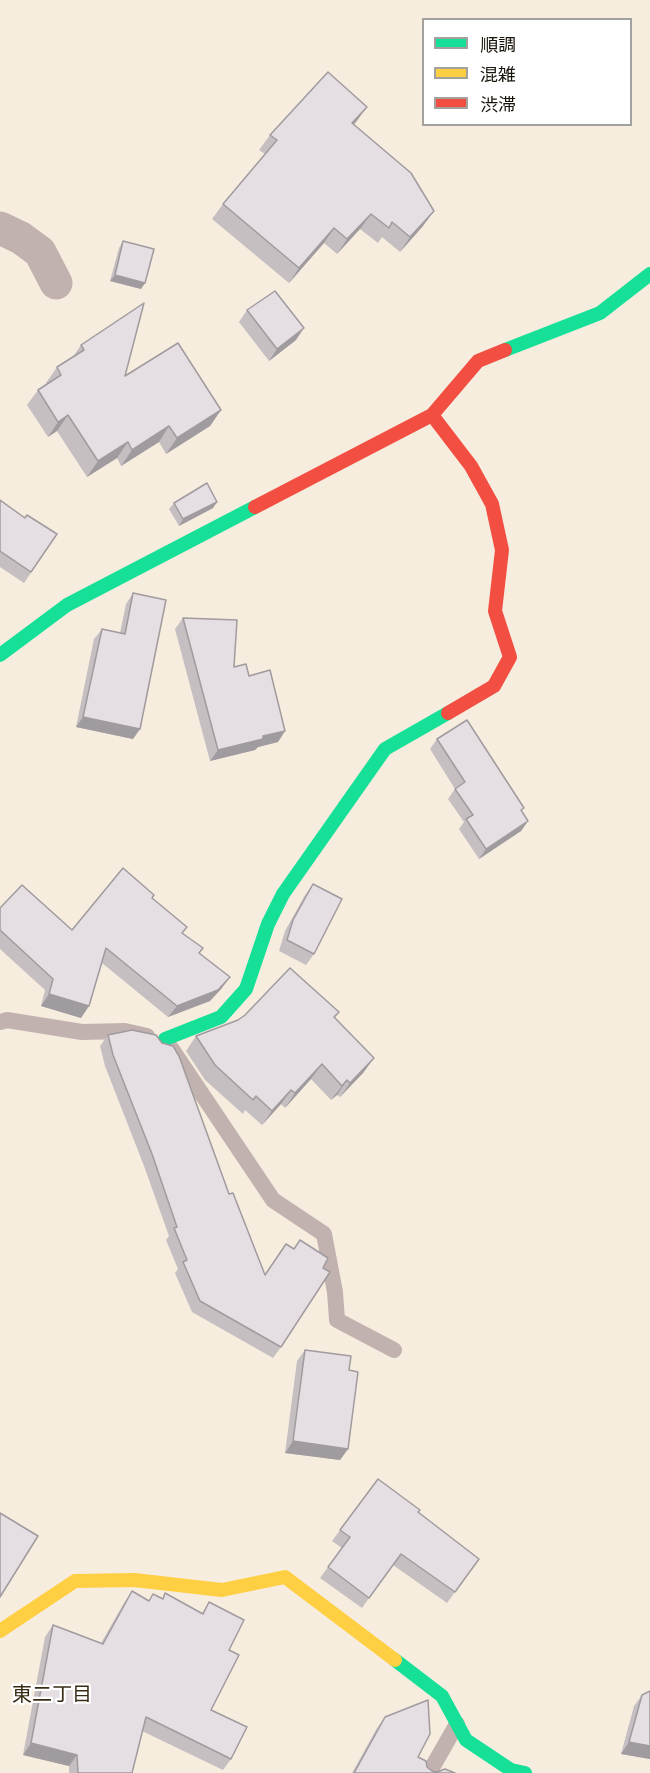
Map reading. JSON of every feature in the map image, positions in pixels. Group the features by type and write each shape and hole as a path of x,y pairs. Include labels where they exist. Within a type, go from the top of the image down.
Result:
{"street":[{"path":"0,228 21,238 40,252 56,283"},
{"path":"0,655 67,605 432,415 478,361 600,313 650,274"},
{"path":"165,1039 221,1017 246,989 268,924 283,894 385,749 494,686 510,657 495,611 502,550 492,504 471,466 432,415"},
{"path":"0,1631 75,1581 134,1580 222,1590 285,1577 442,1696 466,1740 511,1770 525,1773"}],"lane":[{"path":"0,1022 7,1020 82,1032 125,1031 165,1039 273,1200 324,1234 335,1292 337,1320 394,1350"},
{"path":"429,1773 457,1724"}],"building":[{"path":"328,72 367,107 352,123 411,173 434,211 410,237 392,222 389,228 371,214 347,239 334,228 299,268 223,204 277,140 270,135"},
{"path":"123,241 154,249 145,283 115,275"},
{"path":"275,291 304,328 277,349 247,310"},
{"path":"144,303 125,376 178,343 221,410 177,438 169,426 132,450 128,442 98,461 68,415 58,422 38,390 61,375 57,367 84,350 81,345"},
{"path":"207,483 217,502 183,519 174,503"},
{"path":"0,500 25,518 27,515 57,534 31,572 0,551"},
{"path":"133,593 166,600 140,729 83,717 102,629 125,634"},
{"path":"183,618 237,620 234,667 246,664 249,676 270,670 285,731 218,750"},
{"path":"467,720 524,808 521,810 528,821 486,849 466,819 473,815 455,789 465,782 437,739"},
{"path":"123,868 154,895 152,898 187,927 182,933 203,948 199,953 230,977 218,990 177,1006 106,948 89,1006 49,994 53,979 0,930 0,908 22,885 72,930"},
{"path":"313,884 342,899 314,954 287,940 293,920"},
{"path":"290,968 339,1012 334,1017 374,1058 350,1083 347,1080 342,1086 322,1064 295,1093 291,1090 272,1111 256,1096 253,1100 215,1065 196,1036 238,1020 245,1015"},
{"path":"132,1030 156,1035 162,1043 173,1046 179,1056 229,1194 233,1193 265,1275 286,1244 294,1249 300,1240 328,1258 323,1268 330,1272 281,1347 200,1301 183,1262 187,1260 174,1228 177,1227 152,1154 113,1055 108,1035"},
{"path":"305,1350 351,1356 349,1370 358,1372 348,1449 293,1441"},
{"path":"378,1479 479,1559 455,1592 401,1554 369,1598 328,1567 350,1537 340,1530"},
{"path":"0,1513 38,1536 0,1597"},
{"path":"132,1591 149,1601 153,1594 163,1599 165,1593 203,1614 209,1602 244,1620 229,1650 239,1655 211,1710 247,1727 231,1759 146,1717 132,1773 78,1773 77,1755 31,1743 53,1625 103,1644"},
{"path":"650,1691 650,1746 629,1742 642,1695"},
{"path":"428,1700 430,1734 418,1757 426,1761 427,1767 432,1771 445,1769 455,1773 354,1773 385,1717"}],"traffic: fast":[{"path":"505,350 600,313 650,274"},
{"path":"0,655 67,605 255,507"},
{"path":"165,1039 221,1017 246,989 268,924 283,894 385,749 448,713"},
{"path":"395,1660 442,1696 466,1740 511,1770 525,1773"}],"traffic: slow":[{"path":"0,1631 75,1581 134,1580 222,1590 285,1577 395,1660"}],"traffic: jam":[{"path":"255,507 432,415 478,361 505,350"},
{"path":"432,415 471,466 492,504 502,550 495,611 510,657 494,686 448,713"}],"district":[{"name":"東二丁目","path":"52,1696"}]}
